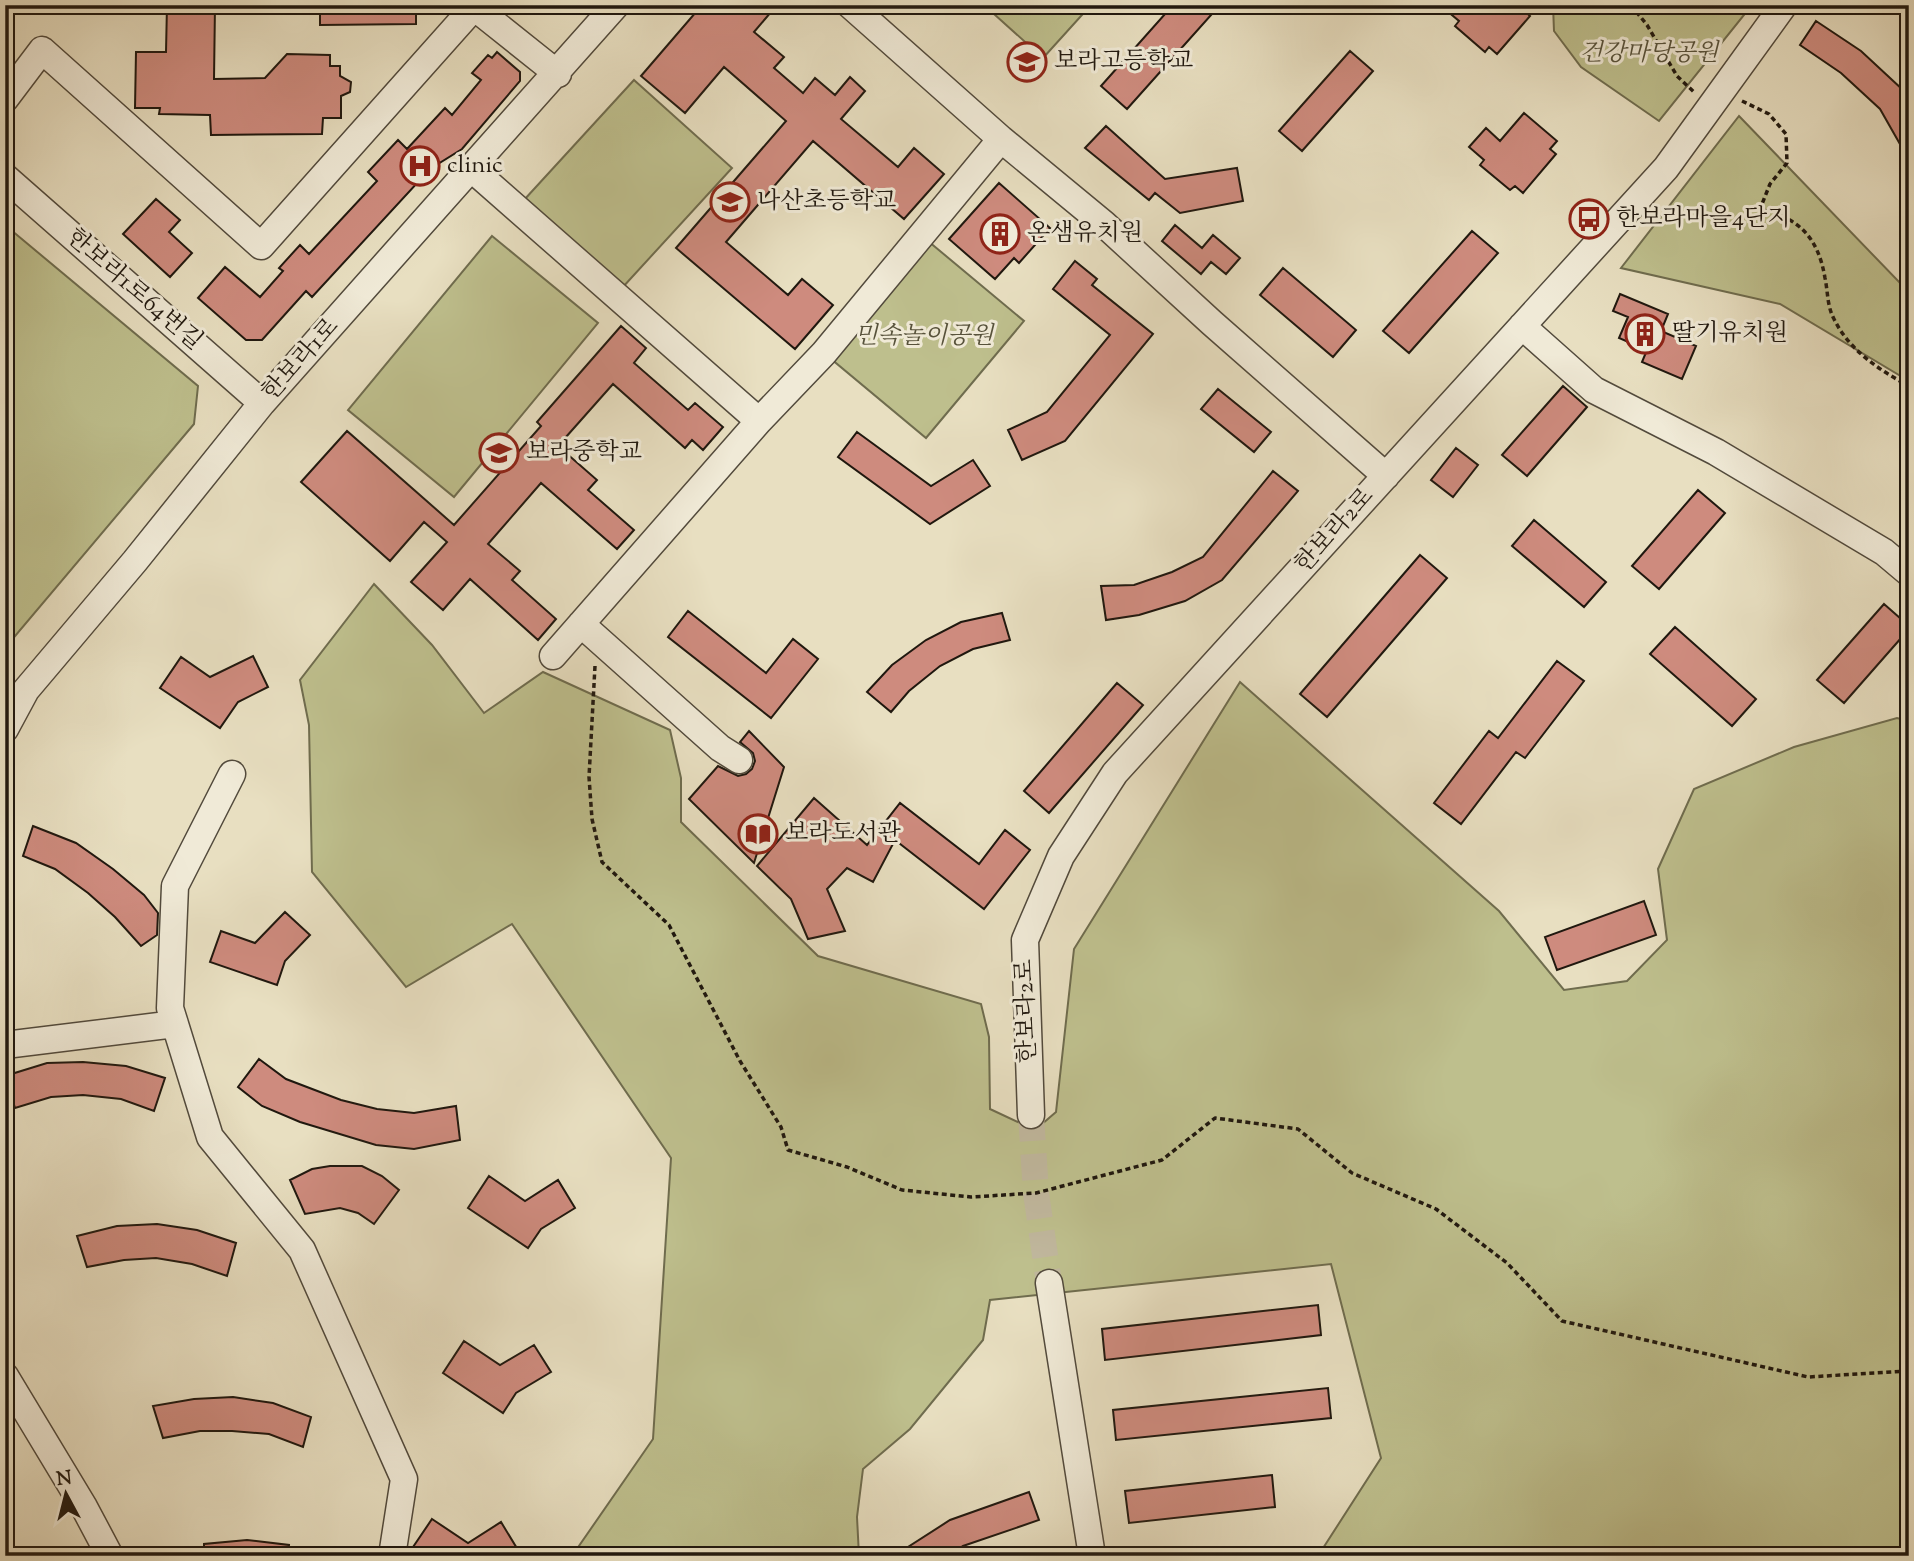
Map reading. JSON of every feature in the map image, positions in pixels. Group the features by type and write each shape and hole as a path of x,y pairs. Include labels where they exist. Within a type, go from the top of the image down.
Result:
{"street":[{"name":"한보라1로","path":"5,729 26,690 135,561 262,403 558,74 616,5"},
{"path":"850,5 1001,139 1104,224 1386,476"},
{"name":"한보라2로","path":"1031,1115 1025,940 1061,856 1115,773 1665,168 1784,5"},
{"path":"5,99 42,50 261,246 473,6 558,74"},
{"path":"553,656 588,631 760,421 824,354 1001,139"},
{"path":"472,169 760,421"},
{"name":"한보라1로64번길","path":"5,177 262,403"},
{"path":"1522,326 1594,390 1716,452 1884,552 1909,573"},
{"path":"588,631 720,748 739,760"},
{"path":"233,775 175,886 170,1008 210,1137 302,1250 404,1479 392,1556"},
{"path":"5,1045 175,1024"},
{"path":"1049,1283 1092,1556"},
{"path":"5,1376 84,1507 110,1556"}],"path":[{"path":"1631,5 1647,25 1677,76 1698,97 1745,102 1769,114 1786,134 1787,163 1770,184 1760,209 1786,217 1808,234 1823,267 1830,311 1840,331 1876,367 1909,386"},
{"path":"588,631 589,777 592,819 602,862 669,925 740,1061 781,1127 788,1150 847,1167 902,1190 971,1197 1036,1193 1162,1160 1215,1118 1298,1129 1352,1173 1436,1209 1507,1263 1562,1321 1808,1377 1909,1371"}],"green space":[{"path":"984,5 1091,5 1043,58"},
{"name":"건강마당공원","path":"1553,5 1752,5 1659,121 1581,67 1554,31"},
{"path":"634,80 732,168 622,288 524,200"},
{"path":"1739,116 1901,284 1909,289 1909,381 1780,304 1621,268"},
{"path":"5,225 198,386 194,424 5,648"},
{"path":"492,236 598,323 454,497 348,410"},
{"name":"민속놀이공원","path":"922,236 1024,321 926,438 824,353"},
{"path":"374,584 432,645 484,713 543,672 670,730 681,778 681,822 818,956 981,1004 989,1037 990,1109 1035,1130 1056,1112 1074,949 1240,682 1499,911 1564,990 1627,981 1667,940 1658,869 1694,789 1794,747 1897,718 1909,721 1909,1556 1318,1556 1381,1458 1331,1264 990,1300 983,1340 910,1429 863,1469 857,1517 859,1556 572,1556 653,1439 671,1158 512,924 406,987 312,872 309,725 300,680"}],"building":[{"path":"167,5 215,5 214,79 265,78 287,54 330,55 330,66 340,66 340,76 351,82 350,92 341,96 341,118 323,118 322,134 211,135 210,115 159,114 160,108 135,108 136,52 166,52"},
{"path":"320,5 416,5 416,24 320,25"},
{"path":"702,5 777,5 754,32 784,57 774,68 803,93 815,78 835,95 850,77 865,91 841,119 898,167 914,148 944,174 904,219 813,141 726,242 788,295 802,279 833,305 795,349 676,248 786,121 724,67 685,113 641,76"},
{"path":"1173,5 1220,5 1127,109 1101,86"},
{"path":"1440,5 1519,5 1530,16 1497,54 1489,47 1485,52 1455,26 1459,21"},
{"path":"1816,21 1861,51 1909,98 1909,160 1880,109 1841,73 1800,45"},
{"path":"1350,51 1373,71 1302,151 1279,131"},
{"path":"497,52 520,72 520,81 462,149 430,169 312,297 306,291 262,340 246,340 198,298 225,267 260,297 283,271 279,268 300,245 309,254 377,181 368,172 398,140 407,149 445,108 452,115 481,80 472,73 488,55 492,58"},
{"path":"1524,113 1557,141 1550,149 1556,154 1523,193 1515,186 1510,190 1480,165 1484,160 1469,147 1486,128 1500,141"},
{"path":"1106,126 1165,179 1237,168 1243,201 1180,213 1155,193 1149,200 1085,148"},
{"name":"온샘유치원","path":"999,183 1050,228 1019,263 1014,258 995,279 949,239"},
{"path":"156,199 180,220 169,232 192,253 170,277 123,234"},
{"path":"1175,225 1202,248 1213,235 1240,258 1226,274 1211,262 1201,274 1162,241"},
{"path":"1472,231 1498,253 1409,353 1383,331"},
{"path":"1075,261 1097,279 1092,285 1153,334 1065,441 1022,460 1008,430 1047,412 1110,335 1053,289"},
{"path":"1283,268 1356,330 1333,357 1260,295"},
{"name":"딸기유치원","path":"1620,294 1668,314 1661,331 1696,346 1682,379 1642,362 1647,350 1619,338 1628,317 1613,311"},
{"path":"621,326 646,348 634,363 688,410 695,403 723,427 703,450 692,440 685,448 613,384 558,446 597,480 588,490 634,530 617,549 541,483 488,544 520,571 512,580 556,619 538,640 470,579 443,610 411,582 447,542 424,522 390,561 301,482 347,431 454,525 541,426 537,422"},
{"path":"1563,386 1587,407 1527,476 1502,455"},
{"path":"1218,389 1271,432 1254,452 1201,409"},
{"path":"857,432 931,486 973,460 990,486 930,524 838,457"},
{"path":"1456,448 1478,465 1453,497 1431,480"},
{"path":"1273,471 1298,491 1222,580 1185,601 1139,615 1106,620 1101,586 1134,585 1172,572 1203,557"},
{"path":"1698,490 1725,513 1659,589 1632,566"},
{"path":"1534,520 1606,582 1584,607 1512,546"},
{"path":"1420,555 1447,578 1327,717 1300,694"},
{"path":"1884,604 1909,626 1909,629 1844,703 1817,680"},
{"path":"688,611 766,673 793,639 818,659 771,718 668,637"},
{"path":"1002,613 1010,640 973,649 940,666 909,691 891,712 867,692 892,665 926,640 961,622"},
{"path":"1675,627 1756,699 1732,726 1650,654"},
{"path":"253,656 268,687 238,702 220,728 160,688 181,657 210,677"},
{"path":"1557,661 1584,681 1525,758 1516,752 1461,824 1434,803 1489,731 1498,738"},
{"path":"1117,683 1143,705 1049,813 1024,791"},
{"path":"749,731 784,767 754,863 689,799 718,766 738,776 752,769 755,761 753,753 740,742"},
{"path":"814,798 867,845 900,803 979,864 1005,830 1030,850 984,909 895,840 873,882 847,868 827,889 845,931 808,939 791,899 757,866"},
{"path":"33,826 76,843 144,895 158,913 157,935 141,946 115,917 88,893 55,869 23,856"},
{"path":"1644,901 1656,935 1557,970 1545,937"},
{"path":"285,912 310,935 285,961 277,985 210,962 221,931 255,943"},
{"path":"259,1059 286,1079 341,1100 377,1109 414,1113 456,1106 460,1140 414,1149 376,1145 300,1122 262,1106 238,1087"},
{"path":"83,1062 126,1066 165,1078 154,1111 121,1099 83,1095 51,1097 15,1108 5,1076 47,1063"},
{"path":"362,1166 382,1176 399,1190 374,1224 358,1213 340,1208 305,1214 290,1180 312,1169"},
{"path":"489,1176 525,1201 558,1180 575,1208 541,1229 528,1248 468,1208"},
{"path":"157,1224 197,1230 236,1243 227,1276 192,1264 156,1258 124,1260 87,1267 77,1236 117,1226"},
{"path":"1318,1305 1321,1335 1105,1360 1102,1329"},
{"path":"464,1341 500,1365 534,1345 551,1372 516,1393 503,1413 443,1373"},
{"path":"1328,1388 1331,1418 1116,1440 1113,1410"},
{"path":"233,1397 273,1403 311,1417 303,1447 269,1434 232,1431 200,1431 163,1438 153,1406 194,1399"},
{"path":"1272,1475 1275,1507 1129,1523 1125,1491"},
{"path":"1029,1492 1039,1520 963,1546 948,1556 894,1556 950,1520"},
{"path":"432,1519 468,1543 501,1522 518,1550 509,1556 419,1556 411,1550"},
{"path":"247,1540 289,1545 288,1556 204,1556 204,1544"}],"tunnel":[{"path":"1031,1115 1036,1193 1049,1283"}],"place":[{"name":"보라고등학교","path":"1027,62"},
{"name":"clinic","path":"420,166"},
{"name":"나산초등학교","path":"730,202"},
{"name":"한보라마을4단지","path":"1589,219"},
{"name":"온샘유치원","path":"1000,234"},
{"name":"딸기유치원","path":"1645,334"},
{"name":"보라중학교","path":"499,453"},
{"name":"보라도서관","path":"758,834"}]}
